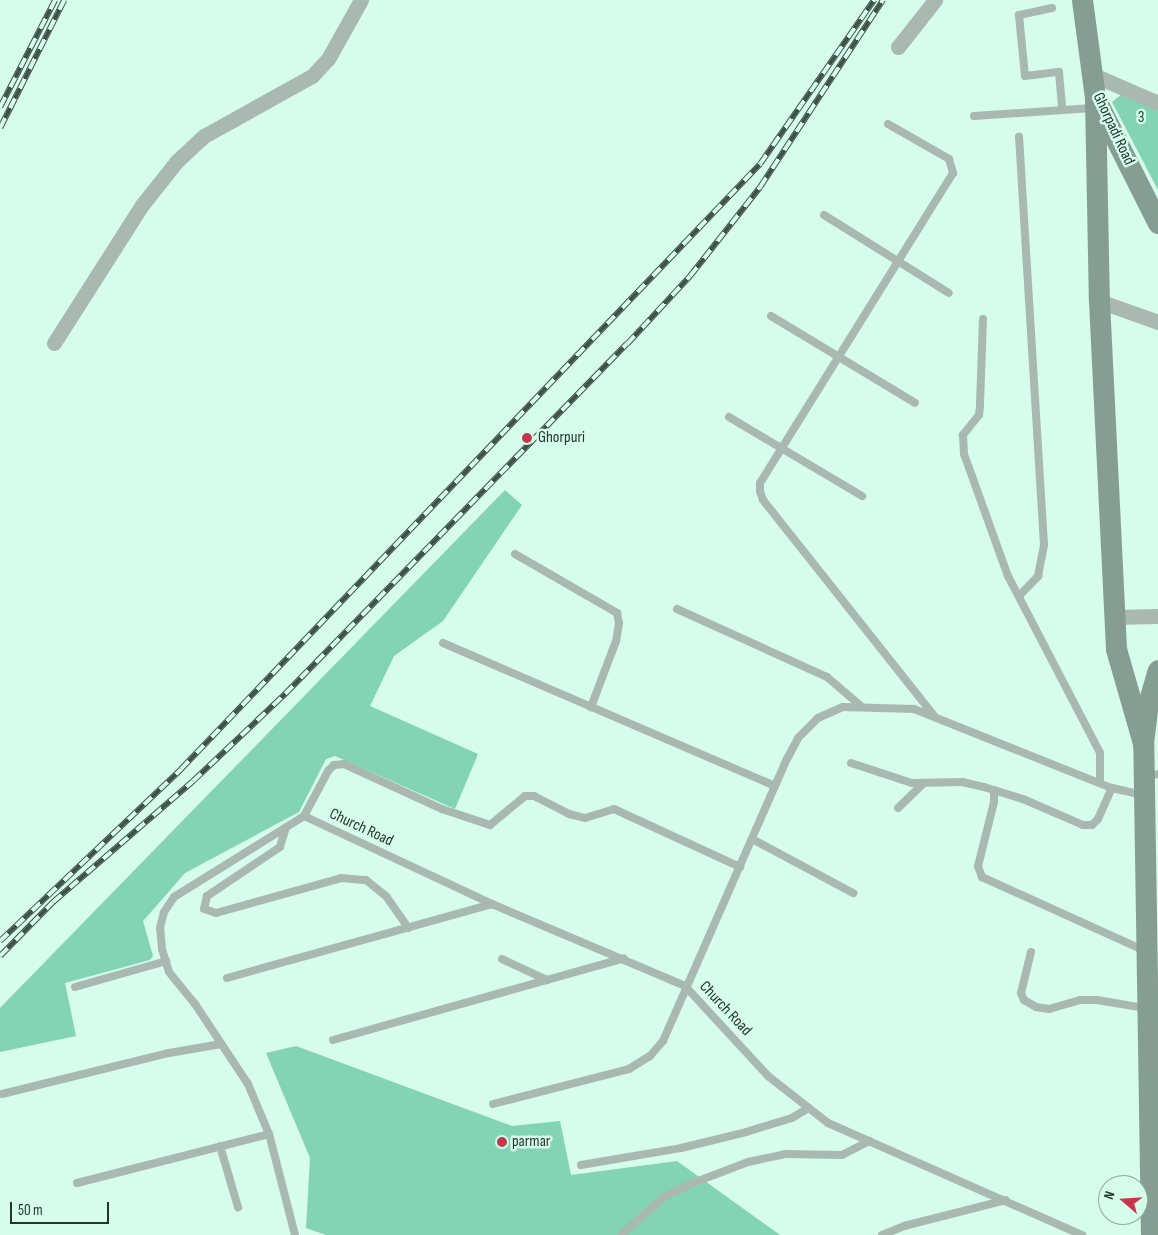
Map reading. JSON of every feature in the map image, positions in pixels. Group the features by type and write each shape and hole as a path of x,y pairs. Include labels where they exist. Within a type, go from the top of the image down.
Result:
{"main road":[{"name":"Ghorpadi Road","path":"1082,0 1095,103 1158,223"},
{"path":"1095,103 1098,301 1116,649 1143,743 1149,782 1146,952 1154,1208 1151,1235"},
{"path":"1143,743 1148,704 1158,670"}],"street":[{"path":"54,343 142,205 177,161 204,136 312,76 328,59 361,0"},
{"path":"898,47 935,0"},
{"path":"1091,74 1158,103"},
{"path":"1098,301 1158,322"},
{"path":"1115,617 1158,616"}],"lane":[{"path":"1052,8 1018,15 1025,76 1059,72 1062,110"},
{"path":"974,116 1062,110 1095,103"},
{"path":"888,124 949,159 953,165 949,182 898,260 760,484 763,500 936,719"},
{"path":"1019,137 1044,545 1038,576 1019,596"},
{"path":"824,214 949,294"},
{"path":"771,316 915,403"},
{"path":"983,319 979,415 966,428 962,445 983,509 1019,596 1095,742 1101,764 1100,783"},
{"path":"729,417 862,496"},
{"path":"515,554 617,613 620,623 616,641 591,707"},
{"path":"677,608 826,677 861,706"},
{"path":"444,643 775,786"},
{"path":"493,1104 629,1069 650,1056 663,1041 685,986 798,738 818,718 843,707 861,706 914,709 1112,788 1149,782"},
{"path":"851,763 900,780 923,784 962,782 994,790 1092,825 1098,819 1112,788"},
{"path":"295,1235 269,1134 248,1084 169,972 160,928 164,912 174,897 304,816 328,771 334,765 344,764 442,809 490,825 525,796 534,796 570,814 585,818 614,809 740,868"},
{"path":"898,808 923,784"},
{"path":"994,790 994,802 978,866 982,877 1146,952"},
{"name":"Church Road","path":"304,816 492,904 624,958 685,986 768,1076 806,1109 828,1123 1082,1235"},
{"path":"286,827 280,846 207,896 204,908 216,913 341,878 366,880 386,896 408,928"},
{"path":"752,839 853,893"},
{"path":"227,978 492,904"},
{"path":"1031,952 1021,993 1024,1000 1036,1007 1049,1009 1080,1000 1097,1000 1147,1008"},
{"path":"333,1040 624,958"},
{"path":"502,959 547,980"},
{"path":"75,986 166,961"},
{"path":"2,1094 169,1053 221,1044"},
{"path":"581,1165 681,1148 746,1132 792,1118 806,1109"},
{"path":"77,1184 269,1134"},
{"path":"621,1235 664,1197 693,1183 748,1162 786,1154 842,1155 870,1141"},
{"path":"220,1146 238,1206"},
{"path":"882,1235 904,1226 1006,1200"}],"green space":[{"name":"3","path":"1126,91 1158,106 1158,190 1112,102"},
{"path":"505,490 522,505 443,621 394,656 370,706 478,754 455,809 335,756 326,759 299,812 185,873 143,921 153,956 150,960 65,983 76,1036 0,1052 0,1008"},
{"path":"296,1046 512,1126 560,1121 571,1175 677,1161 780,1235 326,1235 306,1228 310,1158 266,1053"}],"railway":[{"path":"0,107 55,0"},
{"path":"0,128 64,0"},
{"path":"0,941 181,769 760,164 874,0"},
{"path":"0,956 53,902 193,781 285,694 627,344 690,276 760,187 883,0"}],"place":[{"name":"Ghorpuri","path":"527,438"},
{"name":"parmar","path":"502,1142"}]}
